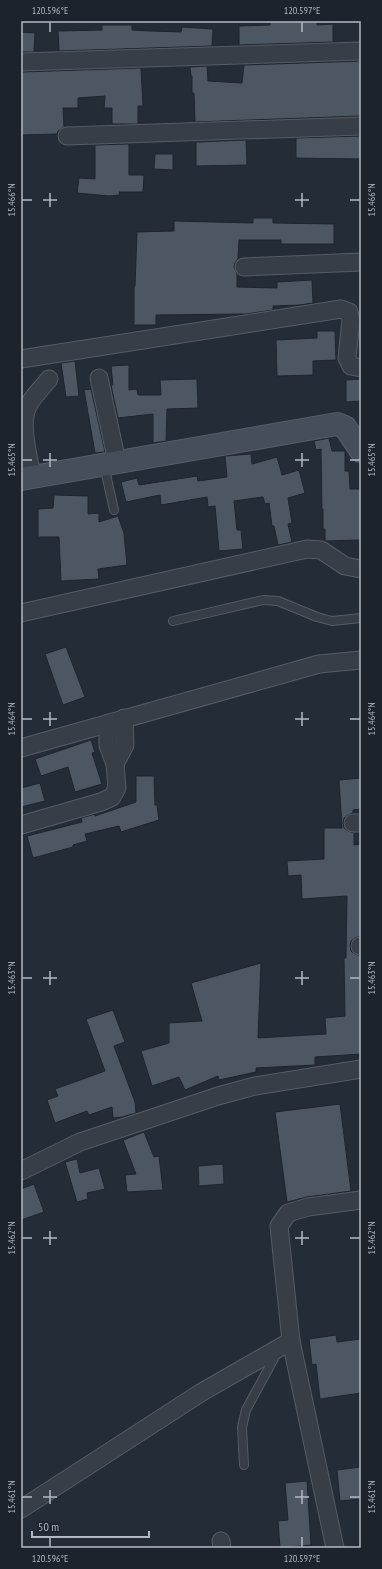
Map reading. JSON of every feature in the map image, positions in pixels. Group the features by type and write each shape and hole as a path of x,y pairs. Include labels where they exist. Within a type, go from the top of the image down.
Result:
{"street":[{"path":"21,62 361,51"},
{"path":"67,136 361,126"},
{"path":"244,267 361,262"},
{"path":"21,359 341,309 349,312 351,320 347,358 351,366 361,368"},
{"path":"99,378 110,463"},
{"path":"50,379 28,407 24,418 26,478 337,424 345,427 361,451"},
{"path":"21,613 307,549 322,550 345,566 361,569"},
{"path":"21,748 319,664 361,660"},
{"path":"115,764 125,745 124,718"},
{"path":"21,825 101,802 112,797 117,788 115,764 108,746 108,723"},
{"path":"21,1171 80,1142 218,1096 255,1086 361,1069"},
{"path":"335,1548 286,1344 279,1226 288,1213 308,1207 361,1200"},
{"path":"21,1510 202,1392 286,1344"}],"lane":[{"path":"110,463 114,510"},
{"path":"173,621 263,600 278,601 317,617 332,621 361,618"},
{"path":"244,1465 242,1427 246,1410 286,1344"}],"building":[{"path":"270,21 317,21 317,25 333,24 333,42 239,45 239,26 270,25"},
{"path":"102,25 132,25 132,30 151,31 181,32 182,27 213,29 212,46 59,51 58,31 102,30"},
{"path":"21,32 35,33 34,52 21,52"},
{"path":"361,61 361,116 195,122 194,93 192,93 192,76 190,67 207,66 208,81 242,83 244,65"},
{"path":"141,68 143,106 138,106 138,124 112,124 112,108 104,108 105,96 78,98 78,108 63,108 64,127 58,131 57,134 21,135 21,72"},
{"path":"361,136 361,159 296,158 296,138"},
{"path":"246,140 247,165 196,166 196,142"},
{"path":"129,144 129,175 144,175 143,192 119,192 120,195 109,196 77,193 79,178 95,179 95,145"},
{"path":"155,154 173,154 173,170 154,169"},
{"path":"253,218 273,218 273,223 334,224 334,244 281,244 281,240 239,240 238,259 234,267 237,274 237,287 277,288 277,282 312,280 313,303 273,306 273,310 246,314 156,315 156,325 134,325 134,286 137,232 174,231 174,221 253,223"},
{"path":"317,331 335,331 336,360 313,361 313,375 277,376 276,340 317,338"},
{"path":"75,361 79,396 66,397 61,363"},
{"path":"129,365 129,390 137,389 138,395 161,395 160,380 197,379 198,408 167,409 166,441 153,443 153,414 118,418 111,385 113,385 111,366"},
{"path":"361,379 361,401 346,402 346,380"},
{"path":"91,389 105,452 95,453 84,390"},
{"path":"329,438 332,451 345,451 345,471 349,471 350,489 361,489 361,540 325,541 322,509 321,449 316,450 314,441"},
{"path":"251,454 252,464 277,457 282,475 299,470 305,493 288,498 292,523 288,524 292,542 278,545 274,526 272,526 269,503 265,504 263,497 234,501 237,530 241,530 243,549 219,551 215,506 208,507 207,497 161,505 160,495 126,502 121,482 137,478 139,485 197,476 198,481 227,477 225,456"},
{"path":"54,495 88,496 88,514 99,513 99,522 118,516 124,533 127,565 98,569 99,579 61,581 59,537 38,537 38,509 53,508"},
{"path":"66,647 85,697 63,705 45,654"},
{"path":"91,740 95,752 92,753 102,784 75,792 68,767 41,776 35,759"},
{"path":"136,776 154,776 155,805 157,805 159,820 121,832 119,826 85,834 87,841 73,845 73,847 33,858 27,836 82,822 81,818 95,814 95,816 136,802"},
{"path":"361,778 361,809 353,810 353,813 344,818 343,823 344,828 354,833 354,845 361,844 361,936 351,941 350,946 351,951 361,956 361,1054 315,1057 315,1065 256,1068 256,1072 219,1080 218,1076 185,1090 179,1077 152,1086 141,1051 169,1043 169,1023 202,1021 191,983 261,963 258,1038 326,1034 325,1018 345,1016 344,958 346,958 347,896 302,899 301,875 288,876 287,861 324,859 324,828 342,828 339,780"},
{"path":"40,783 45,801 21,807 21,788"},
{"path":"113,1010 125,1042 114,1046 135,1102 136,1113 113,1118 112,1107 89,1115 87,1111 55,1123 47,1100 58,1096 55,1089 105,1071 86,1019"},
{"path":"340,1104 351,1191 307,1197 287,1202 275,1112"},
{"path":"144,1132 154,1157 159,1156 163,1190 127,1192 125,1175 136,1174 123,1140"},
{"path":"77,1159 80,1173 99,1168 105,1189 87,1193 88,1199 77,1202 65,1162"},
{"path":"223,1164 224,1184 199,1186 198,1166"},
{"path":"34,1184 44,1212 21,1220 21,1189"},
{"path":"336,1335 337,1342 361,1339 361,1393 320,1399 316,1364 312,1365 309,1339"},
{"path":"361,1467 361,1499 340,1501 337,1470"},
{"path":"307,1481 311,1545 280,1548 278,1521 288,1520 285,1483"}]}
